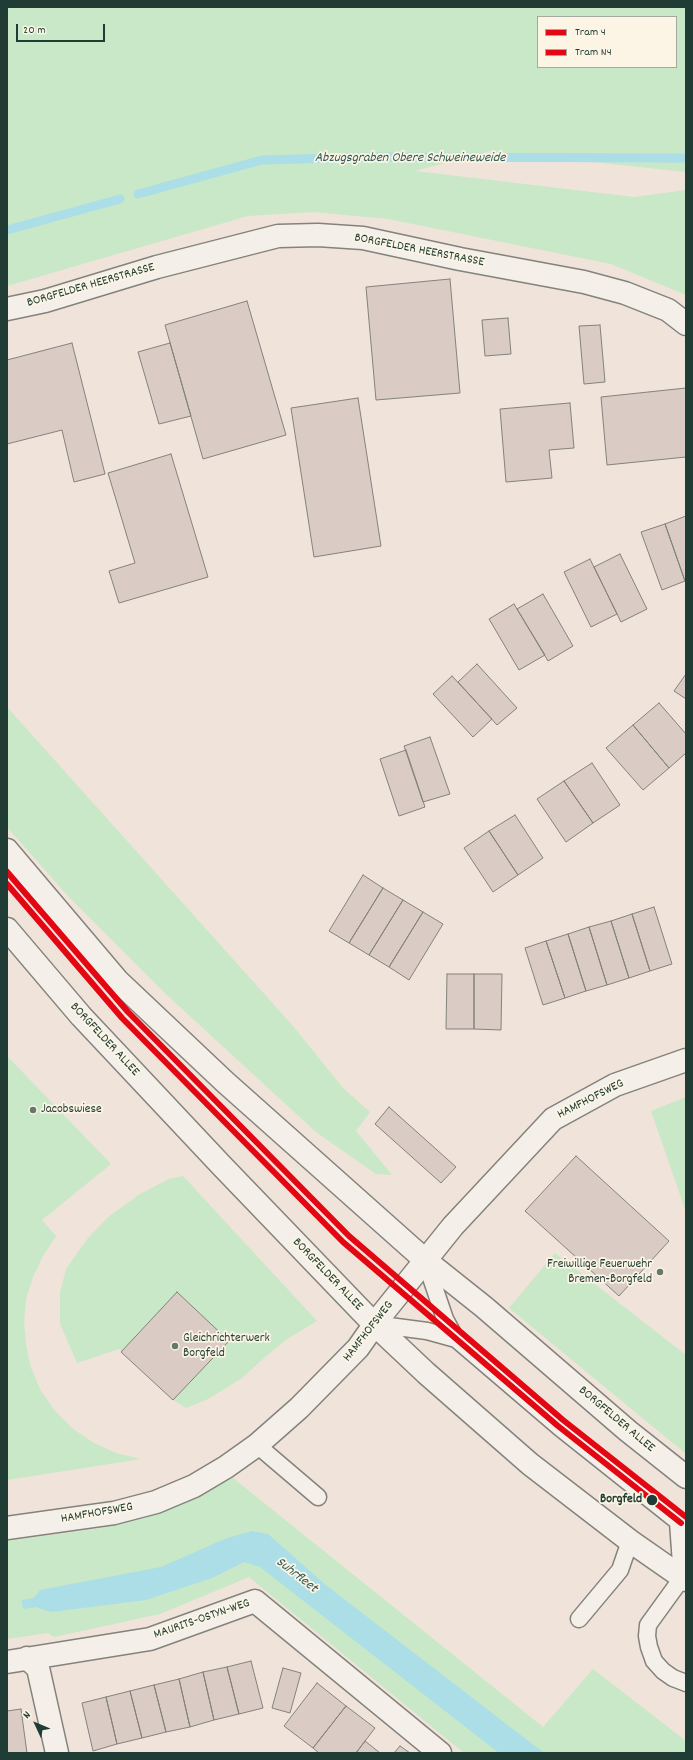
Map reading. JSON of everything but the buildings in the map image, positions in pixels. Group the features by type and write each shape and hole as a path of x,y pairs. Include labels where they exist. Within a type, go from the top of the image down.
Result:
{"street":[{"name":"BORGFELDER HEERSTRASSE","path":"7,309 45,301 157,267 278,236 318,235 363,238 460,259 584,282 625,293 668,310 686,324"},
{"name":"BORGFELDER ALLEE","path":"7,850 118,981 225,1082 426,1260 686,1477"},
{"name":"BORGFELDER ALLEE","path":"7,929 81,1016 222,1166 374,1324 426,1373 530,1464 630,1541 684,1579"},
{"name":"HAMFHOFSWEG","path":"7,1528 114,1513 156,1502 194,1486 226,1467 257,1445 299,1408 358,1348 374,1324 470,1207 553,1119 615,1085 686,1060"},
{"name":"MAURITS-OSTYN-WEG","path":"17,1660 150,1639 255,1601 440,1753"},
{"path":"17,1660 38,1668 57,1753"}],"lane":[{"path":"426,1260 445,1319 456,1339 559,1427 683,1524 684,1579 648,1625 647,1636 648,1648 654,1661 663,1671 673,1678 686,1683"},
{"path":"374,1324 427,1331 456,1339"},
{"path":"257,1445 318,1497"},
{"path":"579,1619 620,1570 630,1541"}],"green space":[{"path":"7,7 686,7 686,172 490,151 415,171 634,197 686,190 686,295 611,264 388,219 313,212 248,216 7,286"},
{"path":"7,707 293,1026 343,1088 370,1112 356,1131 392,1175 376,1174 316,1132 168,996 67,895 7,827"},
{"path":"7,1056 111,1164 42,1220 56,1236 43,1256 33,1277 26,1299 24,1322 26,1345 31,1368 41,1391 55,1411 73,1429 94,1443 116,1453 141,1459 7,1480"},
{"path":"686,1097 686,1212 651,1111"},
{"path":"183,1176 317,1321 287,1339 242,1378 208,1399 186,1408 173,1400 119,1349 77,1363 60,1324 60,1293 66,1269 88,1238 108,1217 140,1194 169,1179"},
{"path":"555,1253 686,1355 686,1454 509,1308"},
{"path":"233,1478 543,1727 593,1669 686,1741 686,1753 464,1753 249,1577 160,1614 54,1637 48,1633 7,1639 7,1541 101,1528 145,1518"}],"water":[{"name":"Suhrfleet","path":"252,1531 268,1534 327,1586 544,1753 499,1753 260,1567 244,1562 212,1578 146,1600 51,1612 36,1607 23,1609 22,1600 34,1598 40,1590 161,1567 227,1538"}],"waterway":[{"name":"Abzugsgraben Obere Schweineweide","path":"138,194 262,160 375,157 686,158"},
{"name":"Abzugsgraben Obere Schweineweide","path":"7,230 120,199"}],"tram line":[{"name":"4","path":"7,872 128,1012 349,1236 563,1420 686,1517"},
{"name":"N4","path":"7,884 122,1018 343,1242 558,1426 681,1523"}],"place":[{"name":"Jacobswiese","path":"33,1110"},
{"name":"Freiwillige Feuerwehr Bremen-Borgfeld","path":"660,1272"},
{"name":"Gleichrichterwerk Borgfeld","path":"175,1346"},
{"name":"Borgfeld","path":"652,1500"}]}
